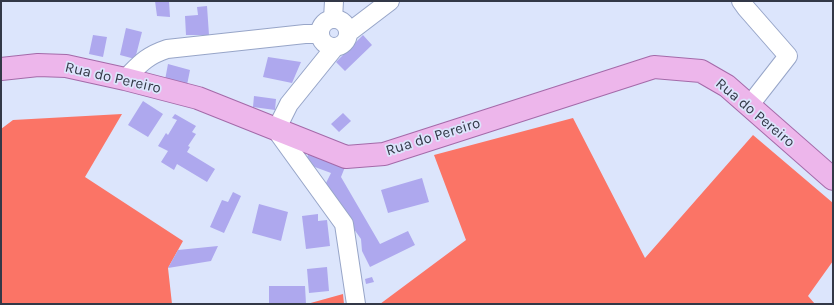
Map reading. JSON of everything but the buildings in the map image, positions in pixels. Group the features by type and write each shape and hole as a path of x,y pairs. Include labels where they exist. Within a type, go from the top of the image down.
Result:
{"main road":[{"name":"Rua do Pereiro","path":"1,69 38,65 66,66 125,79 198,98 346,157 384,154 654,67 701,71 727,86 833,179"}],"street":[{"path":"333,19 334,1"},
{"path":"348,33 390,1"},
{"path":"741,1 788,56 748,106"},
{"path":"335,47 327,45 323,42 320,34 325,22 333,19 338,20 345,25 348,33 346,41 335,47 289,104 276,130 344,224 356,304"},
{"path":"125,79 150,55 167,49 305,34 320,34"}],"shaded area":[{"path":"122,114 85,177 183,241 168,268 172,304 1,304 1,129 13,120"},
{"path":"573,118 645,258 753,135 833,203 833,261 808,296 815,304 380,304 466,240 434,155"},
{"path":"343,294 344,304 307,304"}]}
